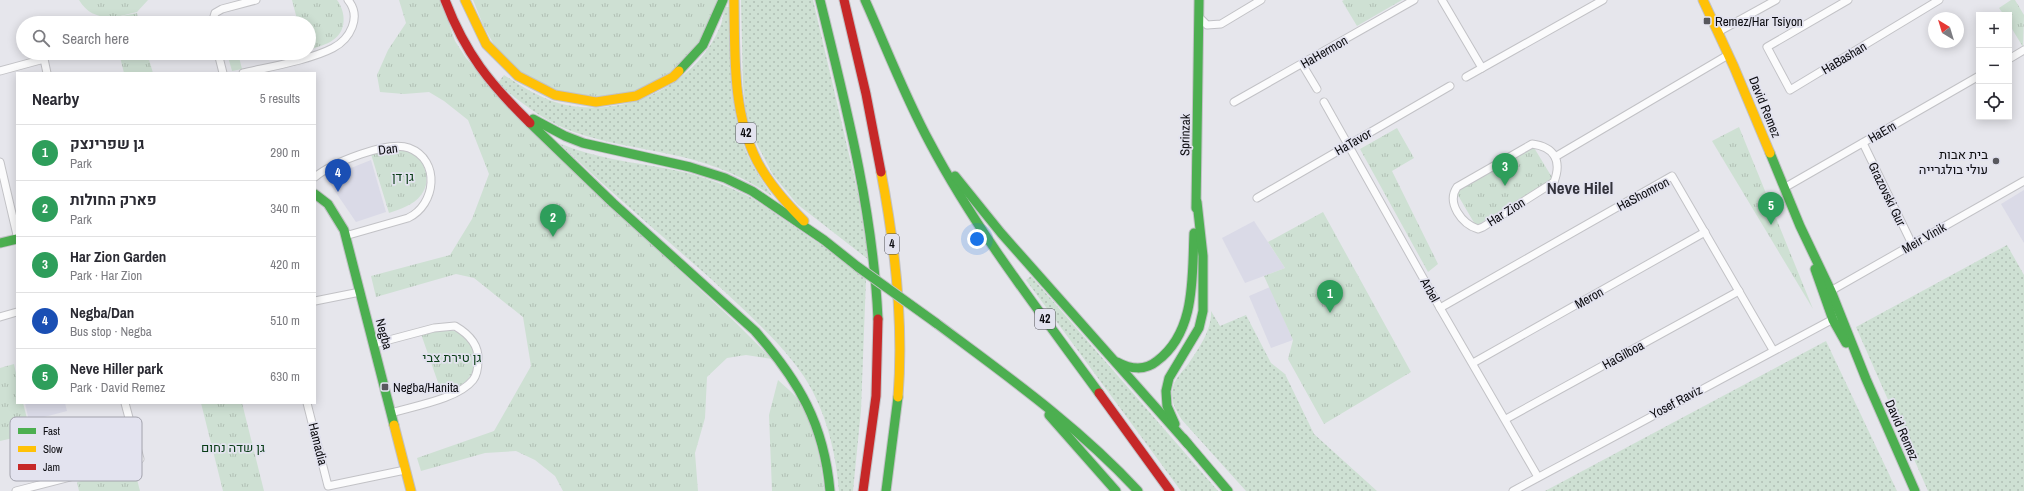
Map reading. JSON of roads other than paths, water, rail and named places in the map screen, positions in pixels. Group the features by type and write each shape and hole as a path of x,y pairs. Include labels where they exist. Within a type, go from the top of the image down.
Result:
{"main road":[{"path":"445,0 452,19 471,56 489,82 597,188 750,326 774,352 788,370 817,429 827,462 830,491"},
{"path":"465,0 475,24 492,51 523,81 535,88 559,98 597,102 632,97 645,93 668,80 684,68 710,36 716,24 722,0"},
{"name":"42","path":"734,0 739,107 750,145 769,182 782,198 824,240 858,267 936,323 1070,424 1096,446 1138,491"},
{"name":"4","path":"820,0 864,190 872,247 877,301 877,368 872,432 863,491"},
{"name":"4","path":"844,0 885,188 897,300 899,386 897,420 886,491"},
{"name":"42","path":"865,0 929,142 989,242 1170,491"},
{"name":"Sprinzak","path":"1192,0 1198,68"},
{"name":"Sprinzak","path":"1105,352 1118,363 1127,368 1149,367 1155,364 1170,351 1186,319 1190,297 1197,202 1198,0"},
{"name":"David Remez","path":"1703,0 1728,55 1837,318 1866,379 1915,491"},
{"path":"505,98 538,122 565,136 584,143 690,167 725,178 752,191 824,240"},
{"path":"929,142 1001,233 1228,491"},
{"name":"Negba","path":"316,195 328,204 336,215 345,236 411,491"},
{"name":"Sprinzak","path":"1188,444 1168,412 1165,390 1169,376 1195,340 1203,311 1202,247 1197,202"},
{"path":"0,244 16,239"},
{"path":"1007,377 1074,440 1116,491"}],"street":[{"path":"213,16 215,13 222,9 256,0"},
{"path":"316,55 340,44 352,28 354,12 348,0"},
{"path":"1198,17 1207,25 1221,24 1262,0"},
{"name":"HaHermon","path":"1234,102 1414,0"},
{"path":"1442,0 1482,68"},
{"path":"1466,77 1603,0"},
{"path":"1718,32 1776,0"},
{"name":"HaBashan","path":"1848,0 1767,47 1790,90 1939,0"},
{"path":"2012,57 2024,50"},
{"path":"1555,157 1728,55"},
{"path":"0,72 41,60"},
{"path":"44,60 47,72"},
{"path":"220,60 223,72"},
{"path":"247,72 294,60"},
{"path":"1302,64 1317,89"},
{"name":"HaEm","path":"1784,188 1976,78"},
{"name":"HaTavor","path":"1257,198 1450,86"},
{"name":"Arbel","path":"1324,102 1440,308 1506,419 1538,477"},
{"name":"Grazovski Gur","path":"1863,143 1912,244"},
{"name":"Har Zion","path":"1532,144 1543,147 1555,157 1558,165 1554,182 1483,227 1478,229 1467,224 1453,204 1452,196 1457,187 1532,144"},
{"name":"Dan","path":"316,176 332,166 381,147 394,146 403,146 416,152 422,157 429,169 431,191 427,202 418,214 345,236"},
{"path":"0,162 1,174 16,231"},
{"name":"HaShomron","path":"1440,308 1672,176 1773,350"},
{"name":"Meir Vinik","path":"1827,293 2024,181"},
{"name":"Meron","path":"1473,363 1705,232"},
{"name":"HaGilboa","path":"1506,419 1739,291"},
{"path":"316,301 360,292"},
{"path":"0,316 16,312"},
{"name":"Yosef Raviz","path":"1513,491 1773,350 1837,318"},
{"path":"374,344 434,328 455,326 468,335 478,351 476,374 474,379 465,387 433,401 391,413"},
{"path":"125,404 129,417"},
{"name":"Hamadia","path":"307,404 328,486 405,470"},
{"path":"16,491 55,481"}],"place":[{"name":"Remez/Har Tsiyon","path":"1707,21"},
{"name":"בית אבות עולי בולגרייה","path":"1996,161"},
{"name":"Har Zion Garden","path":"1505,186"},
{"name":"Negba/Dan","path":"338,192"},
{"name":"Neve Hiller park","path":"1771,225"},
{"name":"פארק החולות","path":"553,237"},
{"name":"גן שפרינצק","path":"1330,313"},
{"name":"Negba/Hanita","path":"385,387"}],"district":[{"name":"Neve Hilel","path":"1580,187"}],"park label":[{"name":"גן דן","path":"403,176"},
{"name":"גן טירת צבי","path":"452,357"},
{"name":"גן שדה נחום","path":"233,447"}]}
